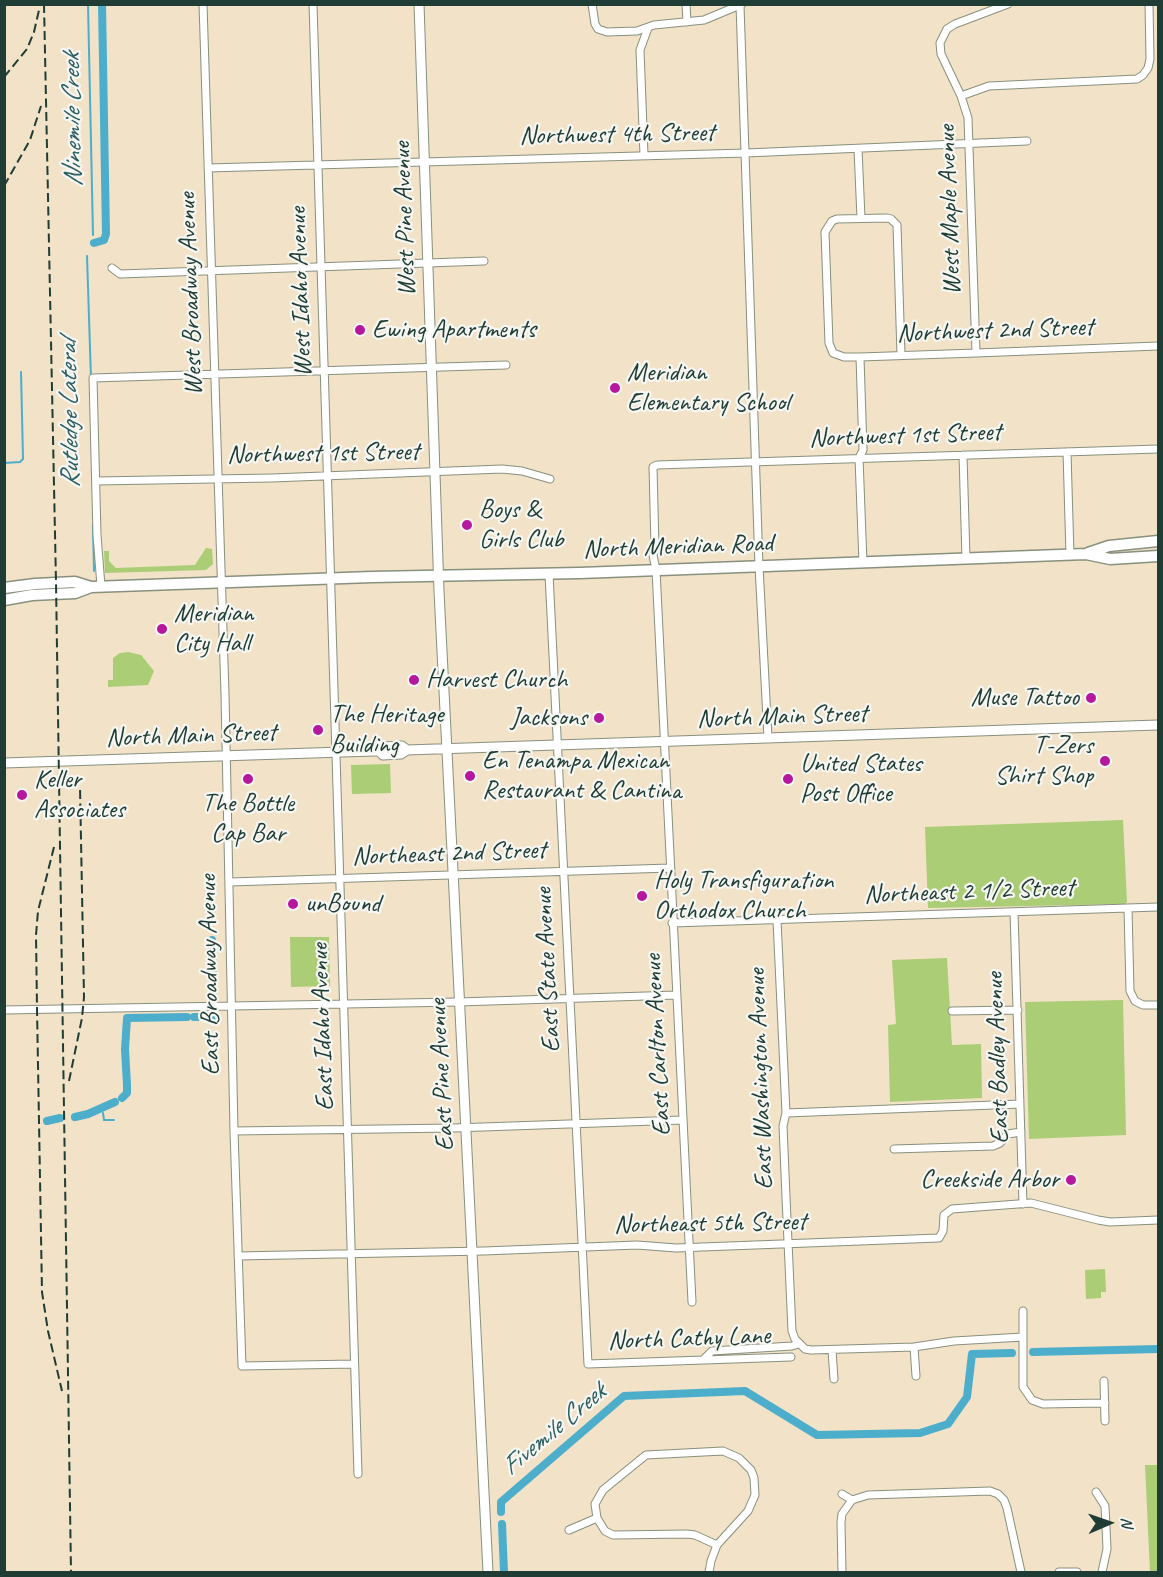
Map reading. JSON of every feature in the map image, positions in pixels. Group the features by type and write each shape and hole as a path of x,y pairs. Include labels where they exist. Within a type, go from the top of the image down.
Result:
{"main road":[{"name":"North Meridian Road","path":"1086,554 1109,546 1158,541"},
{"name":"North Meridian Road","path":"4,588 75,582 96,586 549,574 1086,554 1110,559 1158,556"},
{"name":"North Meridian Road","path":"4,600 32,595 75,593 96,586"}],"street":[{"name":"West Broadway Avenue","path":"203,4 221,582"},
{"name":"West Idaho Avenue","path":"313,4 331,578"},
{"name":"West Pine Avenue","path":"419,4 439,576"},
{"path":"592,4 593,18 598,29 607,32 638,31 666,24 704,20 741,5 759,566 768,738"},
{"path":"686,4 687,22"},
{"name":"West Maple Avenue","path":"976,353 968,118 961,96 941,54 940,43 947,28 1008,4"},
{"path":"961,96 989,86 1130,81 1143,75 1150,59 1149,4"},
{"path":"644,155 640,50 648,28"},
{"name":"Northwest 4th Street","path":"208,168 746,153 1027,141"},
{"path":"858,149 861,218 886,218 897,225 901,355"},
{"name":"Northwest 2nd Street","path":"861,218 837,219 829,224 825,232 828,343 833,353 844,357 860,357 1158,346"},
{"path":"112,268 120,274 484,261"},
{"path":"860,357 862,450 859,458 863,563"},
{"path":"96,586 93,378 506,365"},
{"name":"Northwest 1st Street","path":"653,467 756,461 1158,449"},
{"path":"1067,452 1070,555"},
{"path":"963,455 966,559"},
{"name":"East Carlton Avenue","path":"653,467 654,555 692,1302"},
{"name":"Northwest 1st Street","path":"96,481 435,473 502,469 522,471 550,479"},
{"name":"East State Avenue","path":"549,574 588,1364"},
{"name":"East Pine Avenue","path":"439,576 488,1572"},
{"name":"East Idaho Avenue","path":"331,578 358,1474"},
{"name":"East Broadway Avenue","path":"221,582 242,1366 354,1364"},
{"name":"North Main Street","path":"4,763 336,753 380,751 384,747 402,746 407,750 447,749 1158,725"},
{"name":"Northeast 2nd Street","path":"230,882 670,868"},
{"name":"Northeast 2 1/2 Street","path":"672,923 1158,907"},
{"path":"1128,908 1130,991 1135,1001 1143,1005 1158,1005"},
{"name":"East Badley Avenue","path":"1014,912 1023,1204"},
{"name":"East Washington Avenue","path":"777,920 786,1113 783,1125 792,1331 798,1344"},
{"path":"4,1010 66,1007 344,1005 677,995"},
{"path":"952,1011 1018,1010"},
{"path":"786,1113 1020,1104"},
{"path":"234,1131 683,1120"},
{"path":"894,1149 993,1146 1000,1143 1008,1134 1021,1132"},
{"name":"Northeast 5th Street","path":"238,1256 472,1252 637,1245 689,1248 939,1239 943,1231 944,1215 952,1209 1031,1203 1110,1222 1158,1220"},
{"path":"1023,1311 1023,1387 1032,1400 1043,1404 1105,1403"},
{"path":"704,1359 712,1351 798,1344 811,1350 832,1350 914,1347 954,1341 1023,1337"},
{"path":"914,1347 916,1376"},
{"path":"832,1350 834,1379"},
{"name":"North Cathy Lane","path":"588,1364 791,1357"},
{"path":"1104,1381 1105,1421"},
{"path":"709,1572 717,1545 748,1511 752,1503 755,1487 751,1470 739,1458 723,1451 646,1455 598,1496 595,1504 597,1518 605,1531 613,1535 687,1534 695,1535 717,1545"},
{"path":"842,1572 842,1514 852,1500 868,1495 990,1491 998,1494 1004,1500 1021,1572"},
{"path":"1096,1492 1105,1506 1107,1549 1102,1572"},
{"path":"842,1494 852,1500"},
{"path":"569,1530 597,1518"},
{"path":"1059,1572 1077,1572"}],"green space":[{"path":"206,548 212,549 213,564 206,570 105,573 104,551 109,551 109,561 116,568 195,565"},
{"path":"120,653 141,655 154,671 148,685 108,687 108,680 113,680 113,658"},
{"path":"390,764 391,793 352,794 351,765"},
{"path":"1123,820 1127,902 1125,904 928,908 925,827"},
{"path":"290,937 329,937 330,986 291,987"},
{"path":"947,958 952,1045 981,1044 982,1098 890,1102 888,1025 896,1024 892,960"},
{"path":"1123,1000 1126,1135 1029,1139 1025,1002"},
{"path":"1105,1269 1106,1292 1101,1292 1101,1298 1086,1299 1085,1270"},
{"path":"1145,1465 1158,1465 1158,1572 1150,1572"}],"waterway":[{"name":"Ninemile Creek","path":"88,4 93,235"},
{"name":"Rutledge Lateral","path":"94,243 104,240 106,234 102,4"},
{"name":"Rutledge Lateral","path":"87,256 91,379"},
{"name":"Ninemile Creek","path":"4,463 20,462 23,459 21,372"},
{"name":"Rutledge Lateral","path":"93,525 94,571"},
{"path":"212,940 213,994"},
{"path":"194,1017 212,1017 213,1012"},
{"path":"122,1098 127,1093 125,1049 127,1018 187,1017"},
{"path":"75,1117 115,1102"},
{"path":"103,1113 104,1120 114,1120"},
{"path":"47,1121 60,1118"},
{"name":"Fivemile Creek","path":"1033,1352 1158,1349"},
{"name":"Fivemile Creek","path":"501,1512 501,1502 624,1396 745,1391 817,1435 920,1433 948,1424 967,1397 972,1354 1012,1353"},
{"name":"Fivemile Creek","path":"502,1524 504,1572"}],"railway":[{"path":"44,4 56,582 71,1572"},
{"path":"4,77 27,49 39,10"},
{"path":"4,186 30,140 41,106"},
{"path":"69,1081 84,997 80,787"},
{"path":"54,847 38,911 37,1008 42,1292 48,1331 62,1391"}],"place":[{"name":"Ewing Apartments","path":"360,330"},
{"name":"Meridian Elementary School","path":"615,388"},
{"name":"Boys & Girls Club","path":"467,525"},
{"name":"Meridian City Hall","path":"162,629"},
{"name":"Harvest Church","path":"414,680"},
{"name":"Muse Tattoo","path":"1091,698"},
{"name":"Jacksons","path":"599,718"},
{"name":"The Heritage Building","path":"318,730"},
{"name":"T-Zers Shirt Shop","path":"1105,761"},
{"name":"En Tenampa Mexican Restaurant & Cantina","path":"470,776"},
{"name":"The Bottle Cap Bar","path":"248,779"},
{"name":"United States Post Office","path":"788,779"},
{"name":"Keller Associates","path":"22,795"},
{"name":"Holy Transfiguration Orthodox Church","path":"642,896"},
{"name":"unBound","path":"293,904"},
{"name":"Creekside Arbor","path":"1071,1180"}]}
